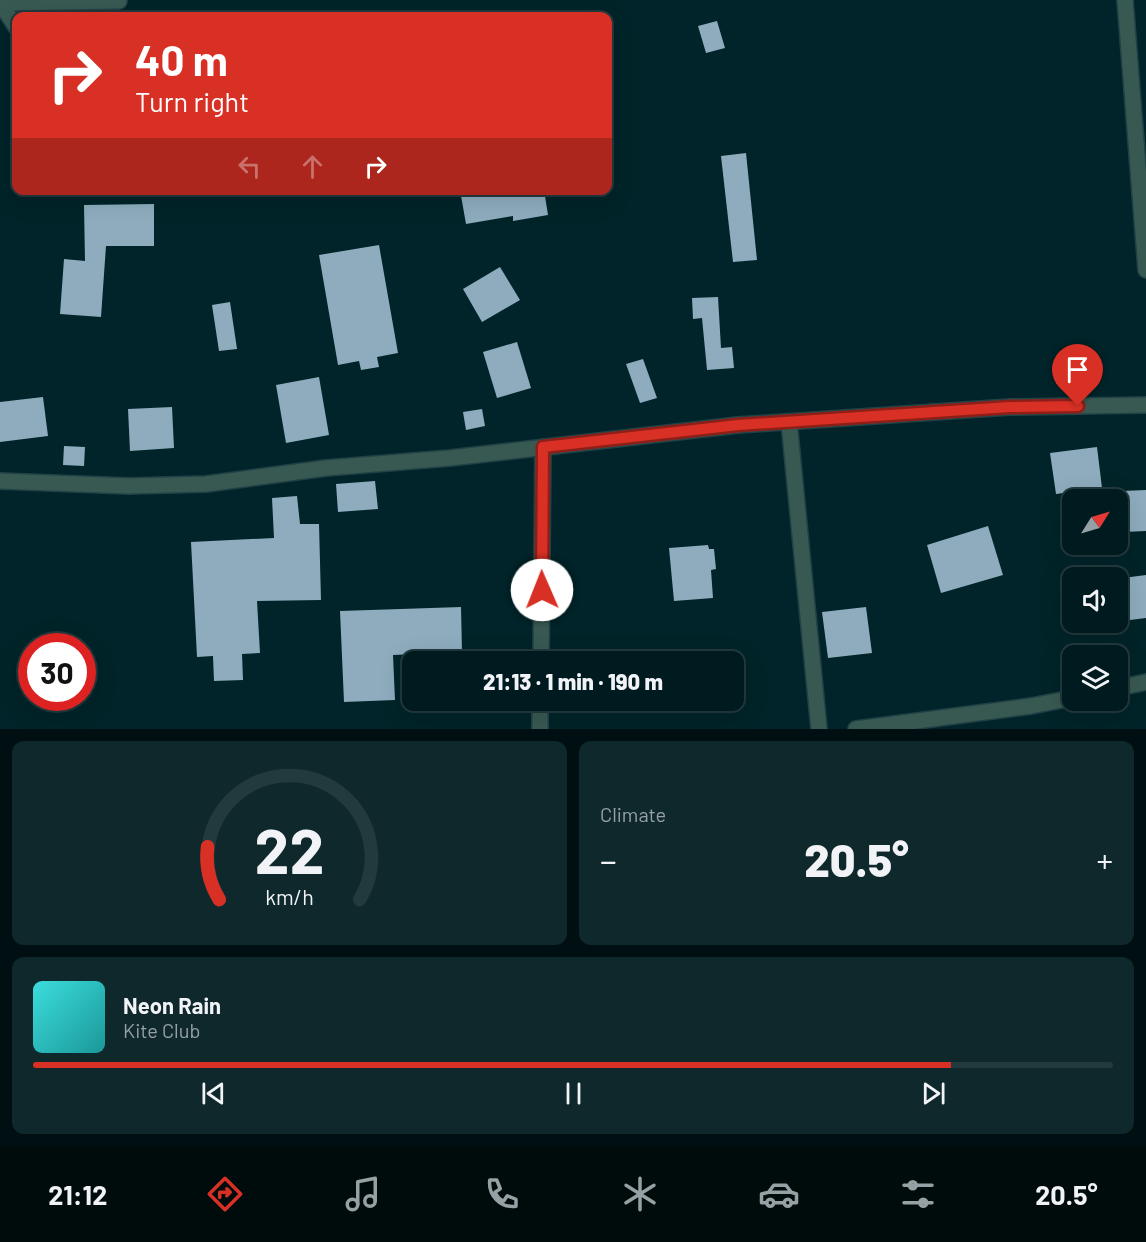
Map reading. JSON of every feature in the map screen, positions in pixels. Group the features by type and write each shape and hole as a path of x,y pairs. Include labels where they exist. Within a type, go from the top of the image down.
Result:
{"street":[{"path":"1125,0 1146,270"},
{"path":"1,4 119,1"},
{"path":"1,4 12,21"},
{"path":"0,481 129,486 206,484 326,468 450,458 738,425 1010,407 1146,405"},
{"path":"789,422 819,729"},
{"path":"541,651 543,447"},
{"path":"1128,686 1146,682"},
{"path":"856,729 1062,700"},
{"path":"540,711 540,729"}],"building":[{"path":"717,21 725,48 706,53 698,26"},
{"path":"746,153 757,260 733,262 721,156"},
{"path":"461,195 545,195 548,215 513,221 513,216 466,224"},
{"path":"154,204 154,246 106,246 101,317 60,314 64,259 85,261 84,205"},
{"path":"379,245 398,353 377,357 379,367 361,370 359,361 338,365 319,255"},
{"path":"500,267 520,300 482,322 463,289"},
{"path":"718,297 721,348 732,347 734,368 707,370 702,318 693,319 692,298"},
{"path":"230,302 237,349 219,351 212,305"},
{"path":"517,342 531,388 497,398 483,352"},
{"path":"643,359 657,398 640,403 626,364"},
{"path":"319,377 329,435 286,443 276,385"},
{"path":"43,397 48,436 0,442 0,402"},
{"path":"172,407 174,448 130,451 128,409"},
{"path":"482,409 485,426 466,430 463,412"},
{"path":"64,446 85,447 84,466 63,465"},
{"path":"1097,447 1102,488 1062,489 1062,493 1056,494 1050,453"},
{"path":"375,481 378,509 338,512 336,484"},
{"path":"1146,490 1146,531 1128,532 1128,491"},
{"path":"297,496 300,524 319,524 321,600 257,601 260,653 242,654 243,680 214,681 213,656 197,657 191,542 274,538 272,498"},
{"path":"988,526 1003,575 941,593 927,545"},
{"path":"708,545 709,549 714,549 716,569 711,570 713,598 674,601 669,548"},
{"path":"1146,575 1146,618 1130,620 1128,577"},
{"path":"461,607 462,651 402,651 402,655 393,655 395,700 344,702 340,611"},
{"path":"866,607 872,653 828,658 822,612"}],"route":[{"path":"542,590 543,447 738,425 1010,407 1078,406"}]}
